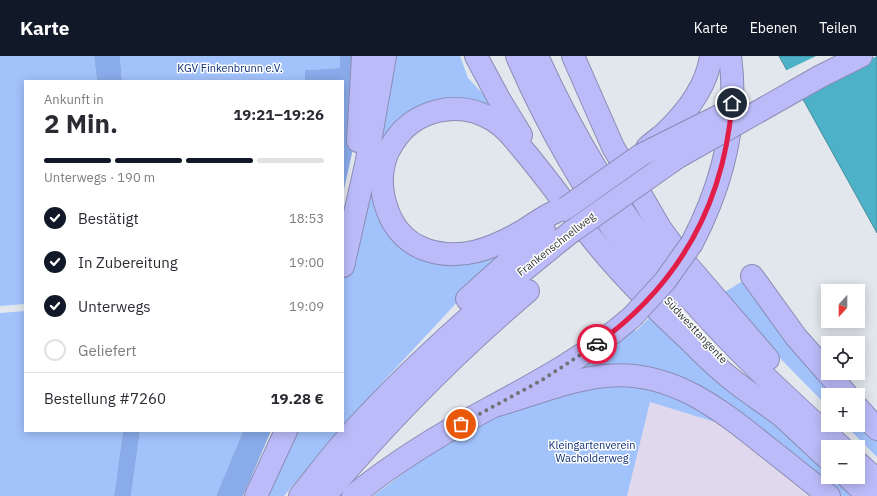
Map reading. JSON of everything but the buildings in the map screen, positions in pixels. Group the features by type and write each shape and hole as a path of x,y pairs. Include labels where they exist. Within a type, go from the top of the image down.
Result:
{"highway":[{"path":"344,227 358,133 363,56"},
{"path":"344,262 366,165 385,56"},
{"path":"476,56 539,168"},
{"name":"Südwesttangente","path":"517,56 541,109 566,156 624,244 685,320 779,414 821,453"},
{"name":"Südwesttangente","path":"537,56 561,108 592,163 659,260 688,296 736,347 834,440"},
{"path":"711,56 706,76 690,104 678,120 641,155 562,217 479,251 453,256 434,253 418,247 406,239 392,220 384,203 382,180 383,169 393,143 400,133 417,119 443,109 468,110 491,119 509,132 539,168 601,250 637,289 729,378 779,414"},
{"path":"354,496 416,450 563,367 606,338 632,316 665,281 692,243 713,198 726,150 732,103 730,56"},
{"name":"Frankenschnellweg","path":"300,496 353,431 428,355 484,303 562,217 678,157 821,76 861,56"},
{"path":"576,60 613,147 660,228 688,266 729,316 821,415"},
{"path":"641,155 738,106 768,93 821,76"},
{"path":"752,276 793,333 841,388"},
{"name":"Frankenschnellweg","path":"325,496 400,410 454,357 528,291"},
{"path":"494,406 573,382 605,376 637,376 669,383 701,398 723,412 829,496"},
{"path":"865,416 877,429"},
{"path":"256,496 286,432"},
{"path":"836,432 842,440"},
{"path":"865,483 868,496"}],"shaded area":[{"path":"94,56 120,56 122,80 97,80"},
{"path":"340,56 357,56 352,153 344,189 344,80 305,80 305,70 340,68"},
{"path":"779,56 877,56 877,233"},
{"path":"650,402 741,430 816,496 627,496"},
{"path":"123,432 140,432 131,496 114,496"},
{"path":"243,432 271,432 243,496 216,496"}],"green space":[{"path":"0,56 94,56 97,80 24,80 24,304 0,306"},
{"name":"KGV Finkenbrunn e.V.","path":"120,56 340,56 340,68 306,70 305,80 122,80"},
{"path":"393,56 460,56 468,78 508,120 457,104 381,158 410,246 514,241 344,424 344,276"},
{"path":"746,279 821,372 821,380 828,380 834,388 821,388 821,400 773,351 723,293"},
{"path":"24,311 24,432 123,432 114,496 0,496 0,313"},
{"path":"655,312 761,413 821,467 821,484 840,484 853,496 836,496 719,403 577,372 607,352 634,330 636,331"},
{"name":"Kleingartenverein Wacholderweg","path":"640,380 741,430 650,402 627,496 373,496 431,453 511,409 538,398"},
{"path":"865,423 877,436 877,457 865,445 865,440 860,440 852,432 865,432"},
{"path":"140,432 243,432 216,496 131,496"},
{"path":"291,432 337,432 284,496 262,496"}],"pier":[{"path":"816,56 877,56 798,95 785,71"}],"way so far":[{"path":"461,424 542,380 597,344"}],"route":[{"path":"597,344 624,324 657,291 692,243 716,189 728,139 732,103"}]}
